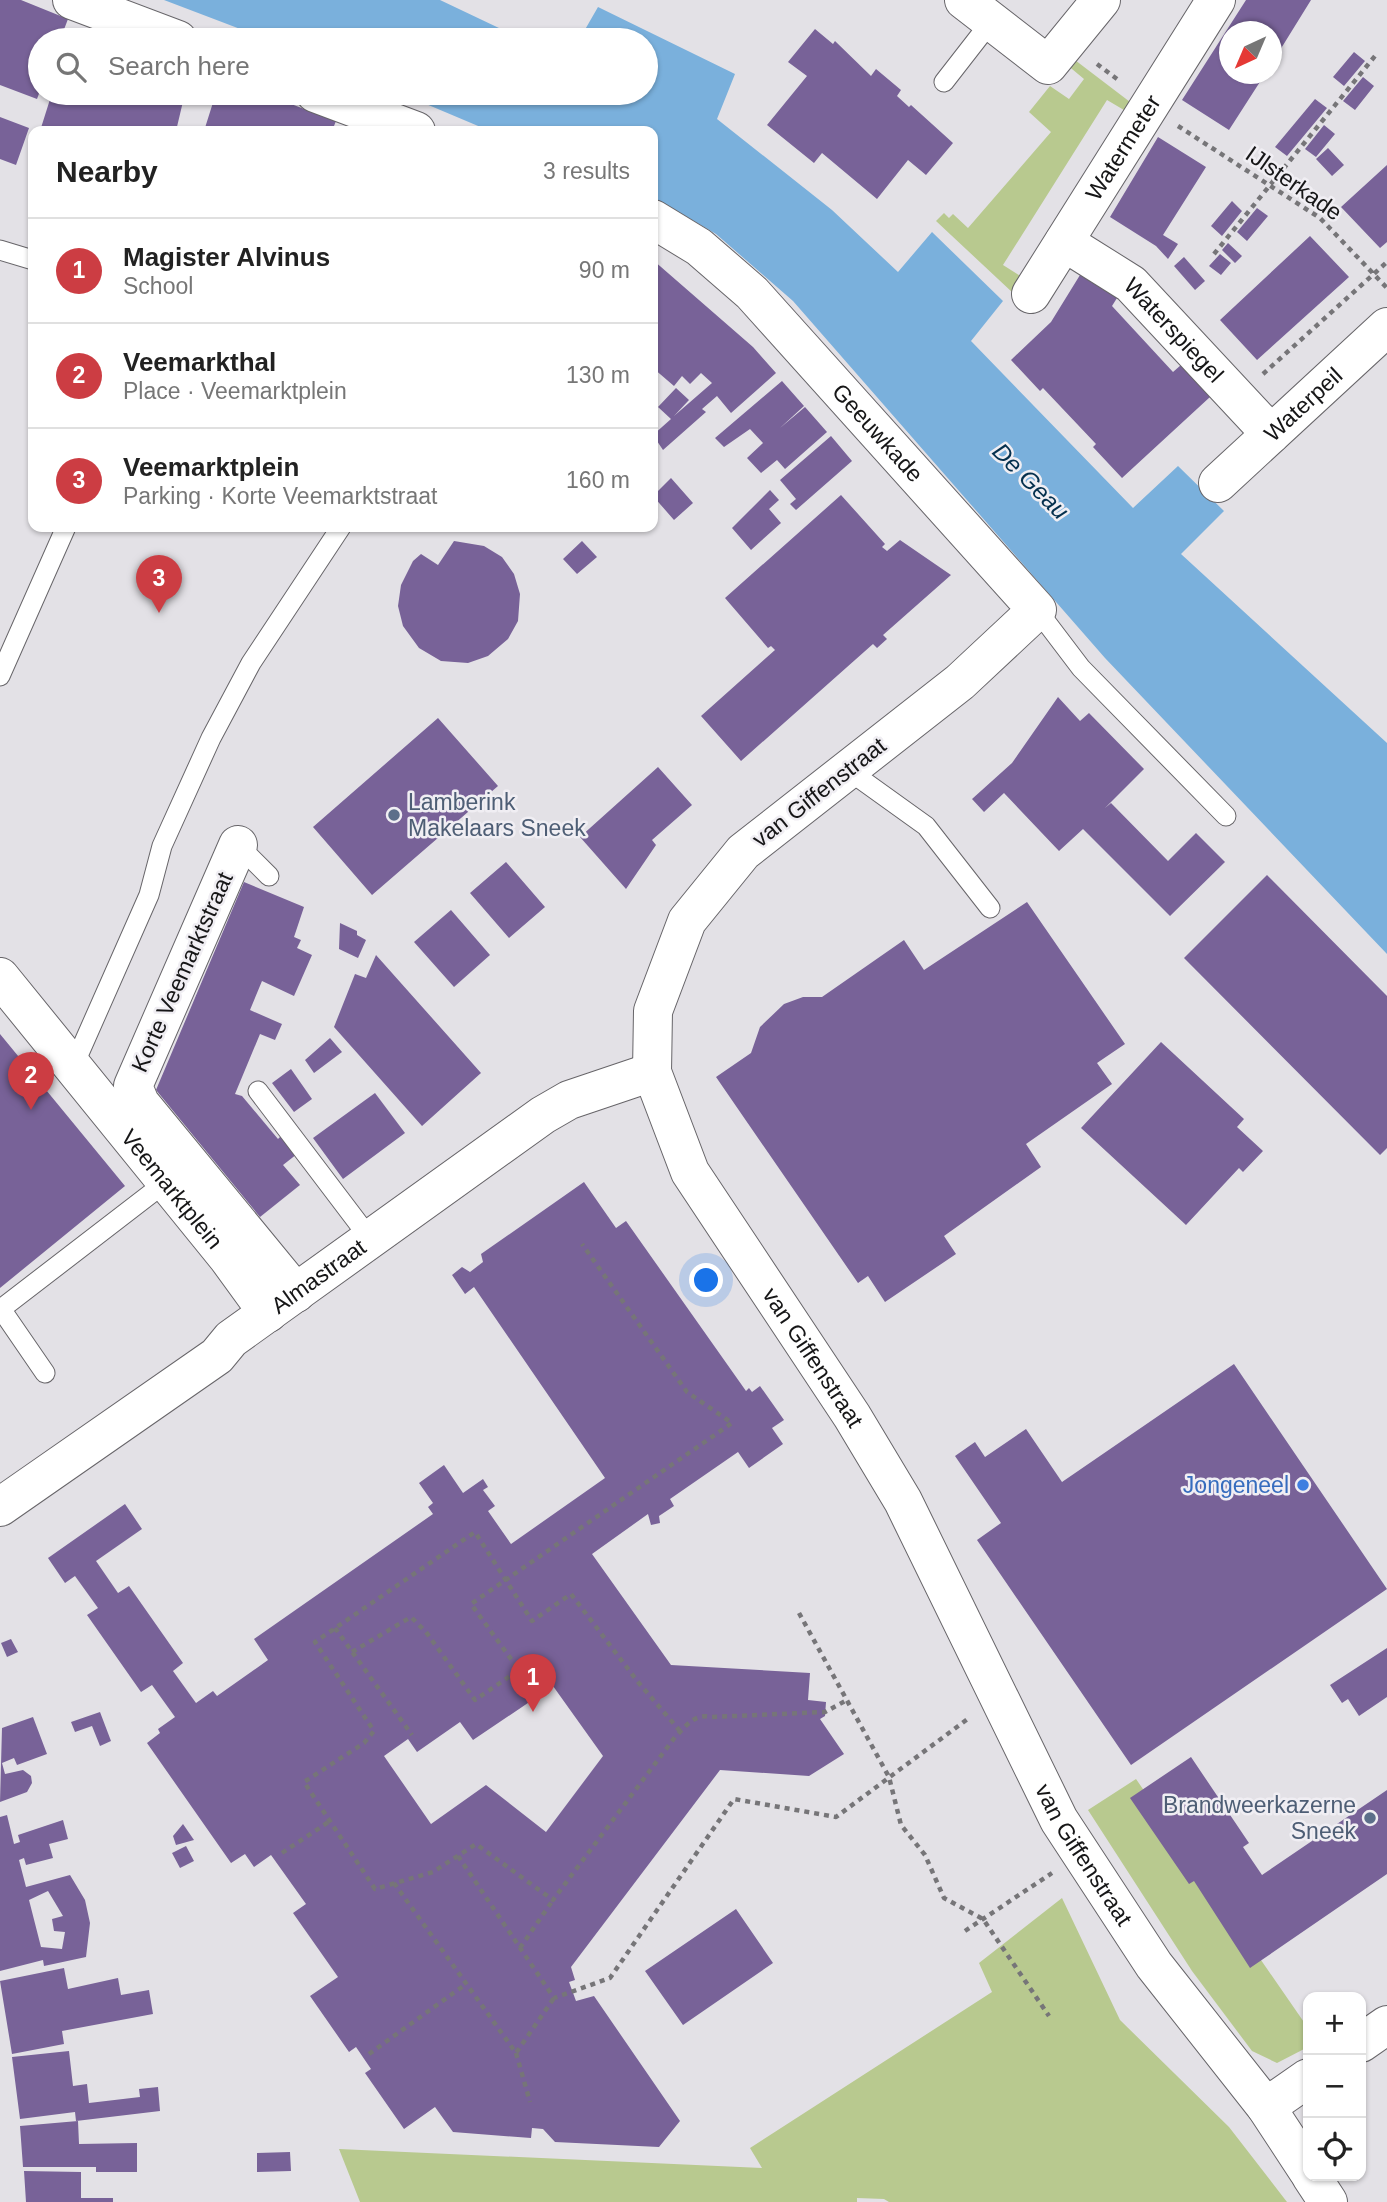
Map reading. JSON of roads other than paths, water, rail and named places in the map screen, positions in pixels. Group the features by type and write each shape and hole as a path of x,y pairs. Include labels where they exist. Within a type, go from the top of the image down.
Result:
{"street":[{"path":"72,0 146,28"},
{"path":"979,10 1048,65 1101,0"},
{"name":"Watermeter","path":"1031,295 1216,0"},
{"path":"347,105 403,126"},
{"name":"Geeuwkade","path":"658,222 699,247 752,293 1038,610"},
{"name":"Waterspiegel","path":"1064,242 1131,284 1271,434"},
{"name":"Waterpeil","path":"1218,483 1387,327"},
{"name":"van Giffenstraat","path":"1038,610 960,682 743,852 687,921 653,1011 652,1072 690,1172 852,1416 903,1501 1059,1819 1154,1965 1266,2107 1303,2163"},
{"name":"Korte Veemarktstraat","path":"238,845 133,1086 140,1103 282,1303"},
{"name":"Veemarktplein","path":"0,977 166,1182 282,1303"},
{"name":"Almastraat","path":"0,1507 217,1356 231,1339 543,1115 569,1100 652,1072"},
{"path":"1366,2040 1387,2025"},
{"path":"1266,2107 1303,2081"},
{"name":"van Giffenstraat","path":"1314,2181 1328,2202"}],"lane":[{"path":"944,82 979,10"},
{"path":"0,250 28,258"},
{"path":"0,676 64,532"},
{"path":"72,1067 149,895 162,846 211,738 251,663 338,532"},
{"name":"Geeuwkade","path":"1038,610 1081,668 1226,816"},
{"path":"848,770 926,827 990,908"},
{"path":"238,845 269,876"},
{"path":"258,1091 371,1241"},
{"path":"45,1373 1,1308 166,1182"}],"water":[{"path":"164,0 440,0 499,28 238,28"},
{"path":"598,7 641,28 586,28"},
{"name":"De Geau","path":"658,36 735,74 717,119 832,210 898,272 932,232 1003,301 971,341 1133,508 1178,466 1224,511 1181,554 1387,743 1387,954 1105,658 793,301 716,234 658,200 658,126 478,126 428,105 658,105"}],"place":[{"name":"Veemarktplein","path":"159,613"},
{"name":"Lamberink Makelaars Sneek","path":"394,815"},
{"name":"Veemarkthal","path":"31,1110"},
{"name":"Jongeneel","path":"1303,1485"},
{"name":"Magister Alvinus","path":"533,1712"},
{"name":"Brandweerkazerne Sneek","path":"1370,1818"}]}
